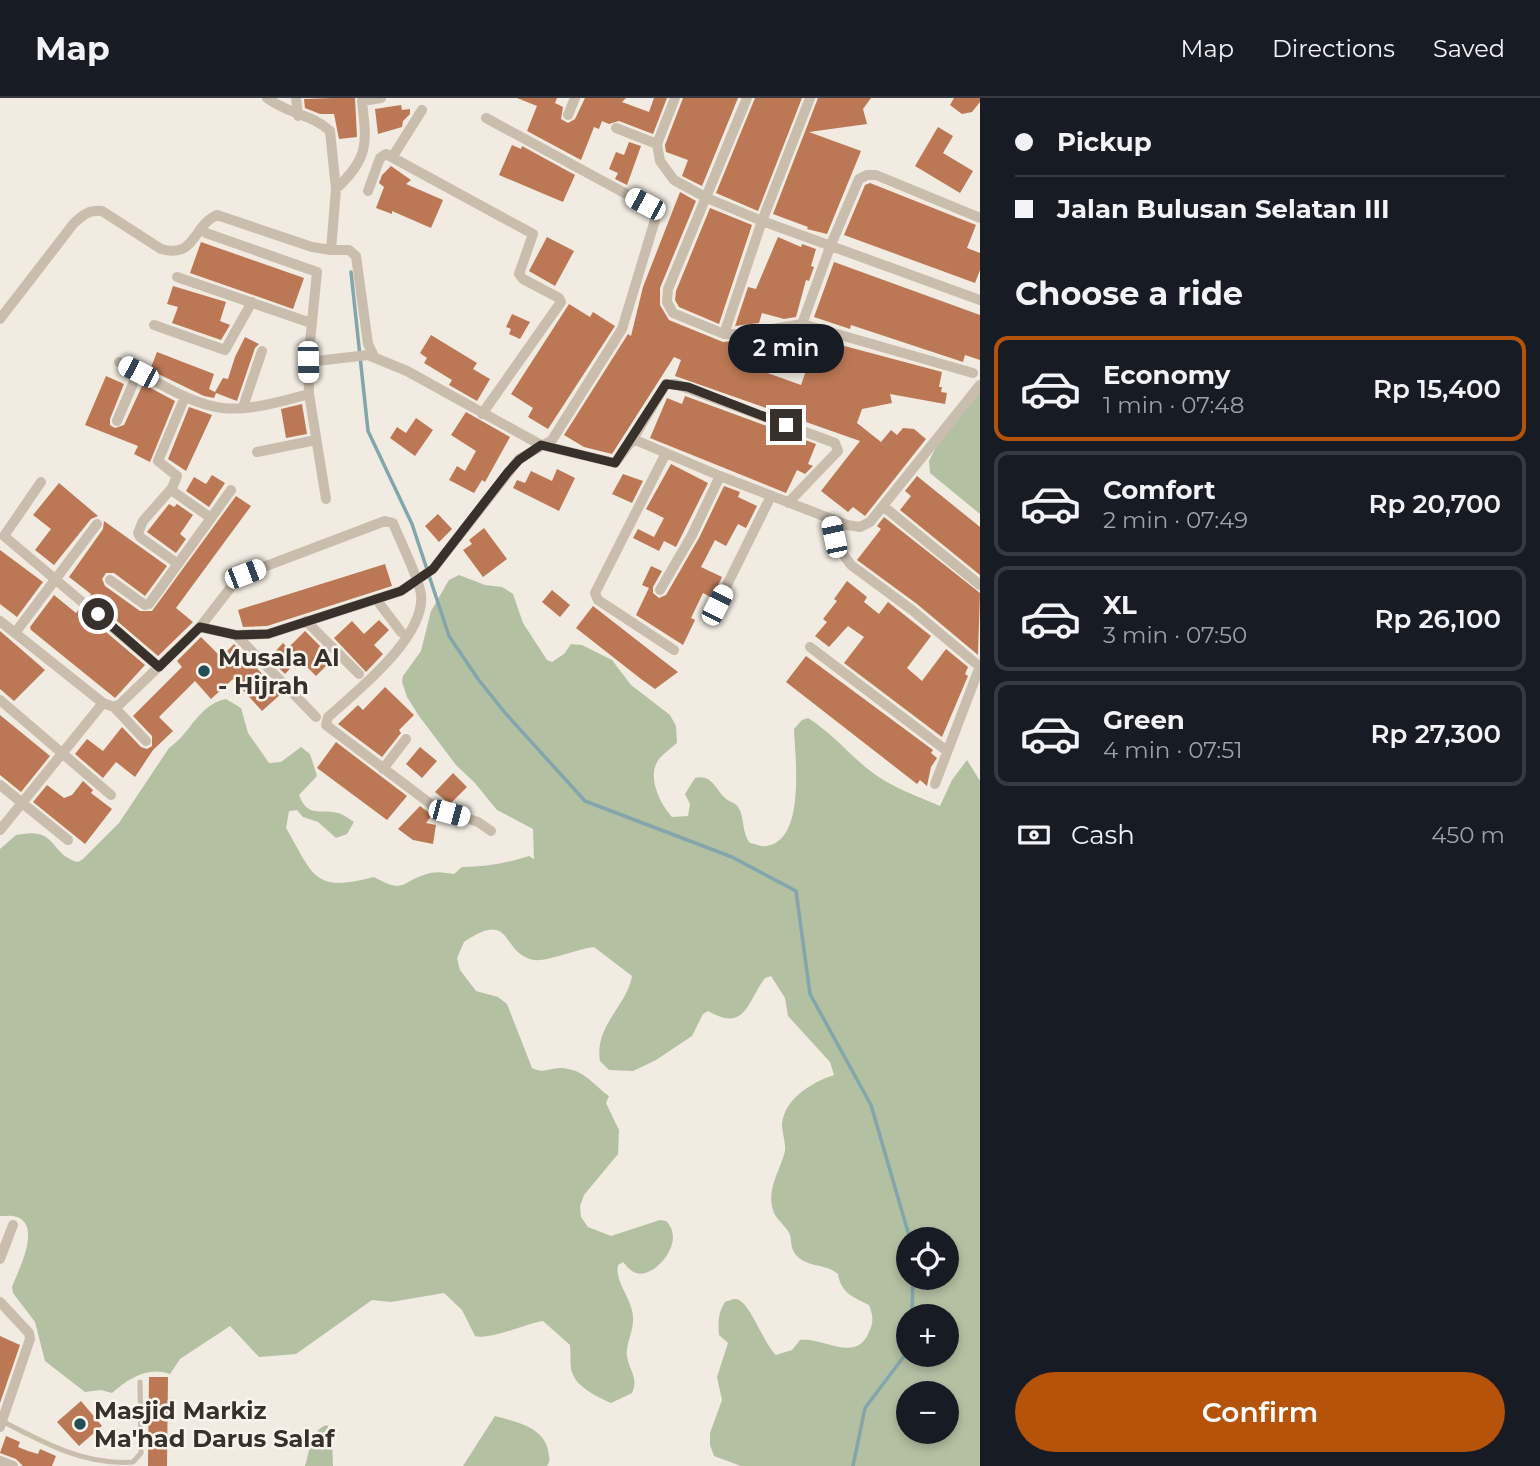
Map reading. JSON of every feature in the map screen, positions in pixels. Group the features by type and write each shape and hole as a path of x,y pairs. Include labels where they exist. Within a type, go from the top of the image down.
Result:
{"street":[{"path":"267,98 298,116 314,119 330,131 335,189 331,250"},
{"path":"296,98 298,116"},
{"path":"335,189 365,150 361,100 381,98"},
{"path":"568,115 575,98"},
{"path":"675,98 657,144 660,161 674,180 707,198 762,221 980,300"},
{"path":"747,98 668,289 667,302 673,313 724,334 741,334 802,324 973,373"},
{"path":"724,334 762,221 810,98"},
{"path":"393,156 422,110"},
{"path":"200,627 236,635 268,634 401,591 424,575 519,460 552,439 622,328 655,219 645,204 486,118"},
{"path":"616,128 657,144"},
{"path":"368,191 380,158 386,154 530,231 533,239 519,274 523,279 559,298 561,302 482,414"},
{"path":"802,324 830,247 859,179 876,175 980,218"},
{"path":"0,319 74,223 85,213 102,211 161,249 171,252 183,250 188,246 209,218 217,215 312,247 349,250 356,256 372,356"},
{"path":"206,233 317,272 308,362 309,394 326,499"},
{"path":"177,277 312,323"},
{"path":"154,325 225,350 252,302"},
{"path":"243,407 262,351"},
{"path":"308,362 347,356 372,356 408,371 541,445 615,463 633,439 666,384 688,387 837,446 835,454 788,503"},
{"path":"118,362 185,397 222,408 243,407 309,394"},
{"path":"117,421 142,374"},
{"path":"633,439 788,503 860,527 870,522 980,385"},
{"path":"178,564 138,533 143,521 172,488 177,476 158,461 185,397"},
{"path":"257,452 316,440"},
{"path":"666,453 595,593 598,600 674,650"},
{"path":"660,590 692,535 720,476"},
{"path":"41,482 4,535 159,667"},
{"path":"172,488 211,518"},
{"path":"110,580 146,605 230,491"},
{"path":"717,605 771,496"},
{"path":"883,506 980,585"},
{"path":"830,519 834,537 851,565 912,610 980,667 935,784"},
{"path":"0,830 24,804 63,753 109,705 159,667 200,627 235,582 245,574 385,521 393,523 424,575 418,615 383,668 325,722 330,729 436,808 478,822 491,831"},
{"path":"15,633 97,524"},
{"path":"376,599 401,632"},
{"path":"0,621 109,705 146,741"},
{"path":"306,621 359,674"},
{"path":"236,635 316,717"},
{"path":"810,647 947,751"},
{"path":"0,700 111,795"},
{"path":"383,769 406,739"},
{"path":"0,785 68,840"},
{"path":"0,1259 13,1225"},
{"path":"0,1302 29,1333 30,1339 1,1423"},
{"path":"0,1461 13,1466"}],"lane":[{"path":"1,1423 71,1455 100,1462 134,1462 142,1452 140,1382"}],"green space":[{"path":"980,392 980,514 930,473 929,461 936,447"},
{"path":"459,575 485,585 502,587 513,594 523,623 547,660 552,662 564,654 571,644 582,645 612,660 631,685 670,715 676,726 677,743 659,759 654,773 656,790 672,817 688,816 690,804 685,794 695,778 705,778 738,807 750,843 767,846 779,840 788,829 796,796 794,729 802,720 808,718 885,781 940,806 952,780 967,760 980,781 980,1466 741,1466 714,1456 710,1433 722,1400 717,1377 728,1343 719,1335 719,1318 725,1302 736,1299 741,1301 776,1355 792,1350 800,1340 848,1348 856,1346 863,1341 872,1325 869,1305 845,1290 838,1274 828,1268 805,1262 796,1255 789,1232 774,1213 772,1205 772,1189 785,1151 782,1124 784,1115 800,1093 834,1075 830,1062 788,1016 785,998 771,976 765,978 749,1005 738,1017 721,1017 708,1011 703,1014 692,1036 656,1060 633,1071 609,1070 600,1061 599,1049 606,1027 624,997 632,976 594,947 534,960 523,956 499,931 491,930 464,942 457,958 460,970 476,991 498,997 507,1004 532,1068 540,1071 560,1068 576,1071 609,1096 606,1103 619,1130 618,1154 584,1195 580,1206 581,1217 588,1227 611,1236 660,1220 666,1221 672,1229 671,1248 652,1270 636,1273 623,1262 618,1265 620,1281 633,1314 627,1350 634,1378 632,1393 611,1403 581,1386 571,1369 570,1345 543,1321 490,1336 475,1336 462,1310 444,1293 391,1302 372,1300 296,1354 259,1357 230,1326 180,1359 170,1374 154,1371 139,1375 112,1393 101,1390 85,1392 45,1361 35,1322 13,1293 12,1287 23,1260 28,1229 17,1217 0,1216 0,849 16,835 36,833 48,839 65,856 78,862 83,859 119,823 169,748 202,713 226,699 241,708 248,733 269,763 281,762 301,747 310,754 317,776 299,795 306,807 340,814 354,822 347,834 336,838 318,822 303,817 297,810 289,811 286,828 310,869 327,881 338,883 374,877 399,886 434,872 454,874 462,867 496,864 529,856 534,859 533,829 497,810 456,765 407,697 402,682 403,676 421,651 431,611 449,580"},
{"path":"495,1416 527,1426 541,1436 548,1450 547,1466 463,1466"},
{"path":"327,1425 332,1435 333,1466 305,1466 314,1436"}],"building":[{"path":"355,98 357,137 339,139 334,114 320,114 305,108 304,99"},
{"path":"517,98 557,98 555,103 563,107 561,119 568,123 575,119 585,98 626,98 622,102 649,112 654,98 667,98 653,134 619,121 609,124 602,121 599,129 594,127 581,160 527,131 537,106"},
{"path":"683,98 738,98 702,186 682,176 688,160 666,152 665,145"},
{"path":"755,98 802,98 758,211 716,193"},
{"path":"818,98 871,98 863,109 867,124 809,132 861,151 827,234 807,229 808,227 773,214"},
{"path":"954,98 980,98 980,102 972,112 962,114 950,105"},
{"path":"401,105 402,110 410,109 402,127 378,134 375,109"},
{"path":"938,127 953,136 943,153 973,171 960,193 915,166"},
{"path":"629,142 641,146 627,185 615,179 618,173 609,169 616,152 624,155"},
{"path":"512,145 521,149 522,146 575,175 563,202 499,175"},
{"path":"391,166 411,180 406,184 443,200 431,228 392,211 392,214 376,208 384,187 379,183 382,175"},
{"path":"870,183 976,225 967,248 980,253 980,270 975,283 844,235 865,185"},
{"path":"680,192 696,201 660,288 660,305 669,320 723,342 790,336 783,361 742,364 801,385 808,365 797,362 807,336 942,372 939,387 942,387 941,392 947,393 945,404 890,394 892,403 862,409 857,423 881,442 891,430 897,435 903,428 914,429 926,439 865,516 853,507 848,512 821,491 860,441 675,376 681,360 674,357 612,454 584,447 564,435 628,334 631,336 643,287"},
{"path":"710,208 752,225 719,324 679,307 675,300 676,291"},
{"path":"547,237 574,251 555,286 529,271"},
{"path":"778,237 801,247 802,244 816,249 811,266 814,267 809,281 806,280 796,317 784,319 762,313 759,323 735,326 748,287 756,289"},
{"path":"201,242 304,278 293,309 190,273"},
{"path":"834,262 980,315 980,360 965,355 963,362 851,325 850,329 814,317"},
{"path":"173,286 226,302 220,321 230,325 221,340 172,323 178,307 167,304"},
{"path":"569,304 590,317 593,312 615,326 548,429 528,417 533,408 511,394"},
{"path":"512,314 530,322 520,339 509,334 511,329 506,327"},
{"path":"431,335 477,363 473,369 490,379 477,401 449,385 452,380 424,363 427,358 420,353"},
{"path":"245,337 259,344 255,348 237,401 216,393 214,398 204,396 150,370 157,352 214,374 209,389 215,392 223,378 228,379"},
{"path":"106,376 124,384 110,419 110,425 115,428 124,425 143,384 175,401 150,462 134,454 138,446 85,425"},
{"path":"685,396 816,444 808,464 813,466 805,474 797,470 786,493 650,438 667,398 682,404"},
{"path":"302,404 307,434 286,438 281,409"},
{"path":"189,407 212,415 186,471 168,459"},
{"path":"466,412 510,437 485,482 482,480 474,493 449,480 457,466 465,471 476,451 451,435"},
{"path":"416,418 433,430 415,456 390,438 397,427 406,433"},
{"path":"671,464 708,483 676,547 664,541 659,551 633,538 638,529 654,537 664,518 646,509"},
{"path":"557,469 575,478 559,511 513,488 517,480 525,483 531,471 552,481"},
{"path":"623,474 643,481 632,503 612,494"},
{"path":"212,475 225,483 209,507 186,491 194,477 206,484"},
{"path":"917,476 980,527 980,575 900,510 911,496 905,491"},
{"path":"59,483 98,516 91,519 54,565 35,550 51,529 33,515"},
{"path":"724,486 740,492 738,497 757,506 746,528 738,524 726,546 715,540 701,567 722,577 712,598 703,593 691,618 695,620 683,645 636,615 649,588 642,585 651,566 662,571 653,587 653,593 659,598 666,595 699,538"},
{"path":"236,496 251,506 176,608 193,622 158,656 69,577 103,529 104,521 167,566 145,596 114,573 106,573 102,579 105,586 140,611 152,611"},
{"path":"169,504 174,507 177,504 193,515 180,534 186,539 176,553 147,532"},
{"path":"438,514 452,529 439,542 425,526"},
{"path":"884,517 980,593 978,655 917,604 857,560 881,529 877,526"},
{"path":"484,528 507,559 483,577 463,550 472,544 469,540"},
{"path":"0,550 43,582 17,617 0,604"},
{"path":"385,564 392,586 267,626 243,627 238,610"},
{"path":"847,581 867,597 864,602 879,614 888,602 931,636 907,668 922,681 946,649 968,667 965,674 968,676 942,737 844,663 864,637 848,626 829,647 815,636 827,622 823,619 837,601 834,599"},
{"path":"552,590 570,605 560,617 542,602"},
{"path":"54,595 76,613 79,609 145,665 115,698 31,630 30,627"},
{"path":"593,606 678,672 655,689 641,679 576,628"},
{"path":"379,620 389,630 374,645 383,654 366,672 334,638 352,621 364,634"},
{"path":"0,631 45,670 14,701 0,689"},
{"path":"305,631 333,659 316,676 299,659 285,674 269,658 283,643 288,648"},
{"path":"201,637 221,657 234,644 281,694 262,711 233,679 211,699 195,681 159,717 173,731 153,750 135,777 116,762 103,778 75,754 87,739 103,751 122,727 141,747 147,749 152,746 152,736 133,716 182,667 177,661"},
{"path":"806,656 933,750 931,753 937,758 931,767 927,786 920,780 917,784 786,682"},
{"path":"385,687 414,715 399,730 401,733 382,757 338,724 358,705 363,710"},
{"path":"0,715 50,756 21,792 0,775"},
{"path":"336,742 407,796 387,820 317,768"},
{"path":"420,747 437,761 422,778 406,764"},
{"path":"453,773 467,787 450,804 435,792"},
{"path":"83,781 93,790 91,793 112,809 85,844 33,802 47,785 64,798 72,795"},
{"path":"420,806 432,815 426,823 436,825 433,844 413,840 398,829"},
{"path":"0,1336 20,1345 0,1403"},
{"path":"149,1377 168,1377 167,1466 148,1466"},
{"name":"Masjid Markiz Ma'had Darus Salaf","path":"81,1401 102,1426 79,1446 57,1422"},
{"path":"6,1436 20,1442 18,1447 38,1454 40,1449 56,1456 52,1466 23,1466 16,1459 0,1453"}],"waterway":[{"path":"351,272 368,431 412,524 449,636 506,714 585,801 732,857 796,891 810,994 871,1105 907,1227"},
{"path":"912,1304 913,1290"},
{"path":"853,1466 865,1408 896,1367"}],"place":[{"name":"Musala Al - Hijrah","path":"204,671"},
{"name":"Masjid Markiz Ma'had Darus Salaf","path":"80,1424"}],"route":[{"path":"98,614 159,667 200,627 236,635 268,634 401,591 433,569 508,472 519,460 541,445 615,463 622,457 666,384 688,387 786,425"}]}
